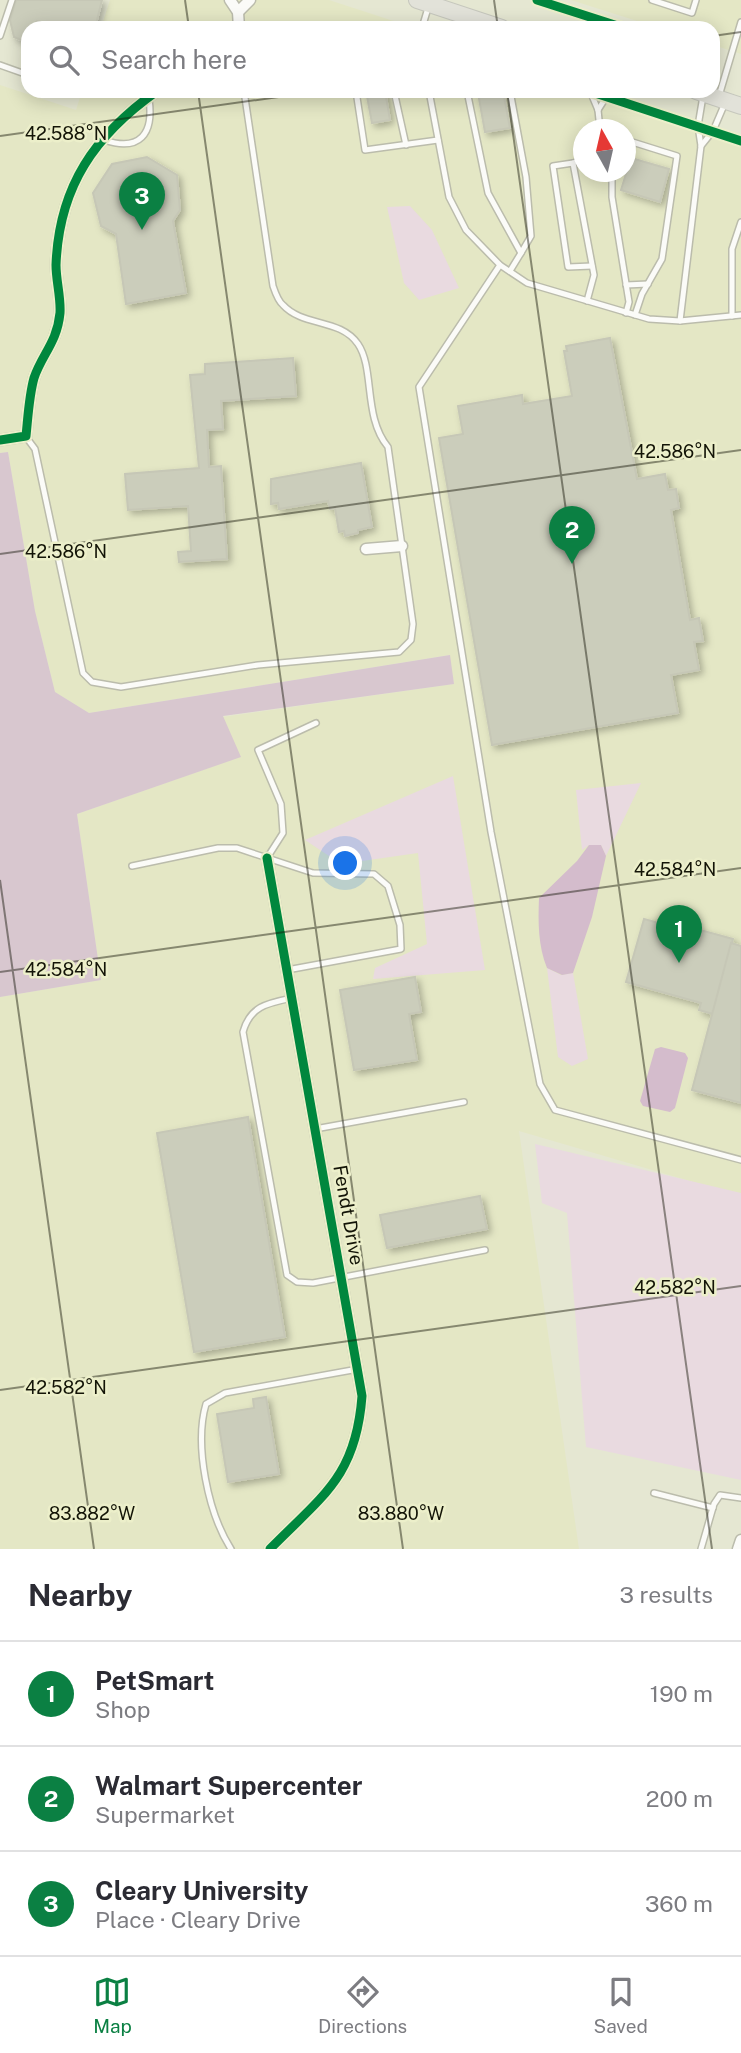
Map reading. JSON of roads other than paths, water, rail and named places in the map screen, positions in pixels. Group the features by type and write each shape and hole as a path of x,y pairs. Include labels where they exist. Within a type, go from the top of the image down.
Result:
{"main road":[{"path":"425,1 482,21"}],"street":[{"path":"230,0 238,12 239,21"},
{"path":"238,12 250,0"},
{"path":"0,440 26,436 35,376 54,343 60,312 56,268 59,227 82,166 101,139 130,110 147,98"},
{"path":"366,550 402,546"},
{"name":"Fendt Drive","path":"267,858 359,1369 360,1417 347,1462 320,1501 270,1549"},
{"path":"738,1549 741,1539"}],"lane":[{"path":"0,36 12,0"},
{"path":"652,0 692,13 696,0"},
{"path":"423,21 425,1"},
{"path":"720,88 741,22"},
{"path":"0,65 21,72"},
{"path":"101,139 115,144 130,144 143,137 150,128 153,98"},
{"path":"26,436 35,449 83,673 92,682 121,687 258,665 398,652 411,640 413,624 388,447 377,434 360,347 346,329 307,318 283,306 272,286 245,98"},
{"path":"357,98 365,150 438,140"},
{"path":"396,98 406,145"},
{"path":"430,98 449,197 466,230 500,265 527,283 635,315 680,321 741,315"},
{"path":"468,98 488,193 521,253"},
{"path":"510,271 531,236 526,177 511,98"},
{"path":"593,98 599,119"},
{"path":"598,110 606,98"},
{"path":"701,146 713,131 717,98"},
{"path":"680,321 701,146 698,126 717,98"},
{"path":"635,315 662,259 677,156 636,143"},
{"path":"573,163 553,166 568,267 592,266"},
{"path":"577,182 594,275 587,301"},
{"path":"612,182 612,197 629,302 626,313"},
{"path":"732,316 732,249 741,222"},
{"path":"732,261 741,263"},
{"path":"500,265 419,387 491,832 540,1084 555,1110 741,1160"},
{"path":"626,285 648,284"},
{"path":"267,858 283,833 282,804 258,750 316,723"},
{"path":"132,866 218,848 237,848 313,873 374,873 388,886 400,925 401,949 287,970"},
{"path":"292,998 255,1009 246,1020 243,1032 282,1261 287,1275 297,1282 313,1283 485,1250"},
{"path":"316,1129 464,1102"},
{"path":"231,1549 214,1518 210,1498 200,1425 206,1404 225,1393 359,1369"},
{"path":"654,1493 713,1508"},
{"path":"701,1549 713,1508 720,1495 741,1498"}],"place":[{"name":"Cleary University","path":"142,230"},
{"name":"Walmart Supercenter","path":"572,564"},
{"name":"PetSmart","path":"679,963"}]}
